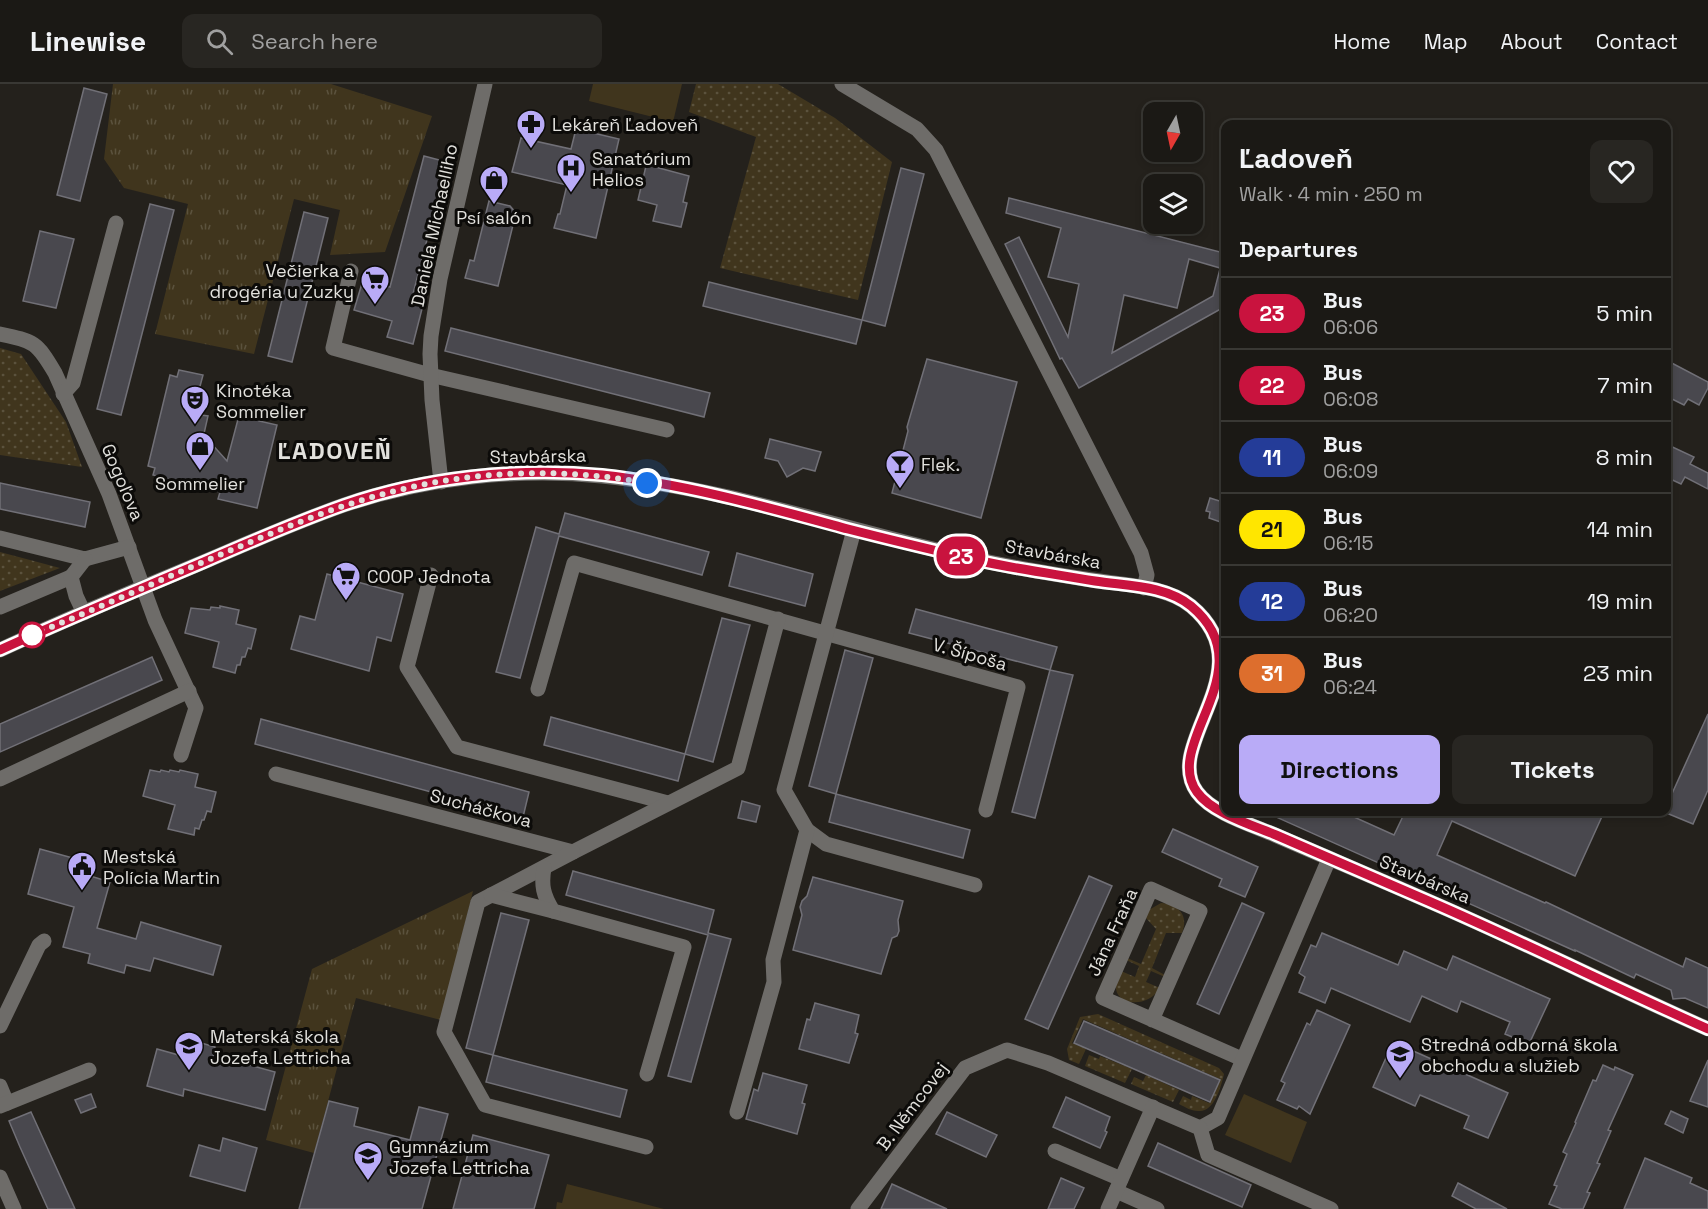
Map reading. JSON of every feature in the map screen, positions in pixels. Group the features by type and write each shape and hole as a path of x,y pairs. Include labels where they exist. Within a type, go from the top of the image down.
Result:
{"street":[{"name":"Daniela Michaelliho","path":"441,482 430,375 431,336 436,298 485,84"},
{"path":"842,84 917,129 936,150 1141,553 1147,575 1144,588"},
{"path":"63,394 73,383 116,223"},
{"path":"351,271 333,348 430,375 668,430"},
{"name":"Gogoľova","path":"0,334 30,340 45,355 109,494 154,620 196,708 180,755"},
{"name":"Stavbárska","path":"0,650 284,528 345,505 401,489 465,478 518,474 601,475 728,497 984,562 1144,588 1176,596 1187,603 1205,621 1218,647 1218,675 1188,767 1193,787 1205,801 1221,810"},
{"path":"854,530 784,790 807,830 826,844 975,885"},
{"path":"0,538 85,559 129,547"},
{"path":"0,607 71,577 85,559"},
{"path":"538,689 574,563 825,634"},
{"path":"431,575 407,667 457,747 668,803"},
{"path":"71,577 76,597 84,613"},
{"path":"646,1147 485,1105 444,1032 478,903 738,768 778,619"},
{"name":"V. Šípoša","path":"825,634 1018,687 986,810"},
{"path":"0,779 189,691"},
{"name":"Sucháčkova","path":"276,774 573,852"},
{"name":"Stavbárska","path":"1235,816 1329,859 1435,903 1708,1029"},
{"path":"737,1113 774,982 773,960 807,830"},
{"path":"1200,1128 1218,1118 1329,859"},
{"path":"544,868 543,896 553,911"},
{"name":"Jána Fraňa","path":"1152,1020 1200,911 1151,890 1103,998 1152,1020 1242,1059"},
{"path":"491,895 684,948 647,1074"},
{"path":"0,1026 39,945 44,941"},
{"name":"B. Němcovej","path":"858,1209 965,1068 1007,1050 1048,1063 1152,1107"},
{"path":"0,1086 4,1105 89,1070"},
{"path":"1108,1209 1152,1107 1200,1128 1208,1155 1293,1202 1331,1209"},
{"path":"1055,1150 1157,1209"},
{"path":"0,1177 14,1209"}],"green space":[{"path":"113,84 331,84 432,116 385,252 330,255 340,210 294,199 254,354 155,334 188,204 124,188 104,159"},
{"path":"593,84 682,84 673,122 589,101"},
{"path":"696,84 778,84 835,118 892,162 858,300 720,268 756,137 689,112"},
{"path":"0,348 21,354 66,422 82,467 0,455"},
{"path":"0,552 60,568 0,591"},
{"path":"473,891 441,1020 356,998 314,1153 266,1140 312,969"},
{"path":"1161,903 1173,906 1181,912 1184,921 1182,933 1166,933 1152,968 1165,977 1151,971 1146,982 1160,988 1155,995 1140,1002 1126,1001 1117,992 1117,980 1121,971 1135,977 1139,966 1126,960 1127,958 1141,964 1156,929 1145,917 1147,911"},
{"path":"1098,1014 1219,1068 1224,1074 1219,1092 1212,1104 1204,1111 1198,1111 1190,1110 1179,1104 1183,1096 1191,1100 1192,1096 1209,1103 1220,1079 1083,1019 1072,1043 1086,1049 1079,1064 1069,1060 1067,1049 1080,1017"},
{"path":"1089,1055 1099,1059 1100,1056 1132,1069 1125,1083 1085,1066"},
{"path":"1146,1075 1179,1090 1173,1102 1131,1084 1134,1077 1143,1081"},
{"path":"1244,1094 1307,1122 1291,1163 1225,1135"},
{"path":"567,1184 664,1209 556,1209 557,1202 562,1203"}],"building":[{"path":"84,88 107,94 80,201 57,195"},
{"path":"576,129 619,139 596,238 554,228 567,185 512,172 521,138 571,149"},
{"path":"424,156 447,162 413,294 425,297 413,344 387,337 392,321 354,310 363,280 390,287"},
{"path":"648,165 689,176 683,202 687,203 681,227 653,221 657,205 638,200"},
{"path":"901,168 924,174 885,326 862,320"},
{"path":"1009,198 1221,252 1220,268 1189,259 1177,308 1124,295 1112,353 1213,296 1221,265 1221,309 1079,388 1062,358 1060,359 1005,244 1019,237 1068,337 1079,284 1048,277 1061,228 1006,213"},
{"path":"489,201 510,206 516,213 498,286 465,278 470,260 474,261"},
{"path":"150,204 174,210 121,415 97,409"},
{"path":"304,212 328,218 292,362 268,356"},
{"path":"40,231 74,239 56,308 23,301"},
{"path":"709,282 862,320 856,344 703,306"},
{"path":"451,328 710,393 704,417 445,351"},
{"path":"927,359 1017,382 981,518 892,493 908,431 907,427"},
{"path":"1671,363 1708,382 1708,388 1699,405 1688,399 1684,405 1671,398"},
{"path":"179,370 203,375 199,390 202,391 200,399 205,400 201,415 208,416 203,438 210,442 227,461 241,408 261,413 259,421 277,425 257,508 218,499 220,492 153,475 155,468 148,466 170,375 177,377"},
{"path":"770,439 821,452 815,471 803,468 787,477 778,461 765,458"},
{"path":"1671,446 1694,457 1690,464 1708,473 1708,489 1685,477 1681,484 1671,479"},
{"path":"0,483 90,502 85,527 0,509"},
{"path":"1210,498 1221,501 1221,522 1209,518 1210,512 1206,511"},
{"path":"565,513 709,552 702,575 559,536 520,678 496,672 536,527 559,534"},
{"path":"737,553 813,574 805,606 729,586"},
{"path":"327,574 403,594 391,641 377,637 369,671 291,649 300,616 315,620"},
{"path":"220,606 239,610 236,624 256,629 251,649 248,648 245,657 242,657 235,673 213,667 219,642 185,633 191,608 210,610 211,607 220,608"},
{"path":"916,609 1057,647 1050,670 909,633"},
{"path":"722,618 750,625 713,762 685,754"},
{"path":"845,650 873,658 836,794 809,786"},
{"path":"152,657 162,680 0,752 0,724"},
{"path":"1050,670 1073,675 1035,818 1012,812"},
{"path":"1708,714 1708,790 1693,824 1671,815 1671,796"},
{"path":"551,717 685,754 678,781 544,745"},
{"path":"261,719 529,792 523,817 255,744"},
{"path":"150,770 179,772 180,770 198,774 195,787 216,792 211,812 207,811 199,829 195,828 194,835 168,829 175,805 143,796"},
{"path":"836,794 970,830 963,858 829,822"},
{"path":"742,801 760,806 756,822 738,818"},
{"path":"1274,816 1352,816 1394,835 1403,816 1602,816 1575,876 1452,821 1437,855 1546,902 1683,967 1686,958 1708,968 1708,1008 1685,998 1673,999 1671,990 1636,974 1634,978"},
{"path":"1173,829 1258,867 1245,897 1219,886 1222,879 1162,852"},
{"path":"40,849 91,863 87,875 110,882 97,928 136,939 141,922 221,946 213,975 154,958 150,971 126,965 124,973 88,963 90,954 63,947 74,907 28,894"},
{"path":"573,871 714,910 708,933 731,939 691,1082 668,1076 708,935 566,895"},
{"path":"1089,876 1112,886 1048,1029 1025,1019"},
{"path":"813,877 903,901 898,920 899,931 897,936 892,938 881,974 793,950 802,915 800,907 807,896"},
{"path":"1242,903 1264,913 1219,1014 1197,1004"},
{"path":"501,913 529,920 493,1055 466,1048"},
{"path":"1322,933 1398,965 1404,951 1447,970 1453,956 1550,999 1529,1044 1505,1034 1510,1022 1461,1001 1457,1012 1422,996 1410,1022 1331,988 1325,1003 1299,992 1305,977 1299,973 1311,945 1316,947"},
{"path":"815,1003 859,1015 855,1033 858,1034 849,1063 799,1049 807,1019 810,1020"},
{"path":"1317,1010 1350,1025 1310,1114 1299,1106 1297,1109 1277,1100 1285,1083 1281,1081 1307,1023 1310,1025"},
{"path":"1084,1021 1220,1080 1210,1102 1074,1043"},
{"path":"198,1042 215,1047 213,1055 275,1072 265,1110 184,1089 183,1096 147,1086 157,1049 193,1059"},
{"path":"1393,1042 1508,1093 1488,1138 1464,1128 1469,1116 1420,1095 1415,1106 1373,1087"},
{"path":"493,1055 627,1090 620,1117 486,1082"},
{"path":"1708,1060 1708,1107 1690,1101"},
{"path":"1603,1065 1614,1070 1615,1067 1633,1075 1608,1130 1611,1131 1597,1163 1600,1164 1587,1192 1590,1193 1583,1209 1562,1209 1549,1204 1567,1154 1563,1152 1593,1080 1596,1081"},
{"path":"763,1073 807,1085 802,1103 805,1104 797,1134 746,1119 754,1089 758,1091"},
{"path":"91,1094 96,1107 81,1113 75,1100"},
{"path":"1066,1097 1110,1117 1100,1148 1053,1127"},
{"name":"Gymnázium Jozefa Lettricha","path":"329,1101 358,1108 354,1126 410,1140 419,1107 448,1114 422,1209 299,1209"},
{"path":"1671,1111 1688,1119 1683,1133 1665,1124"},
{"path":"31,1112 75,1209 48,1209 9,1121"},
{"path":"947,1112 997,1135 986,1157 936,1134"},
{"path":"473,1135 549,1155 534,1209 453,1209"},
{"path":"223,1138 257,1148 245,1191 190,1176 199,1145 220,1151"},
{"path":"1158,1143 1251,1185 1242,1207 1148,1166"},
{"path":"1645,1158 1692,1178 1690,1183 1708,1191 1708,1209 1624,1209"},
{"path":"1061,1178 1084,1188 1074,1209 1048,1209"},
{"path":"1458,1183 1507,1209 1476,1209 1452,1196"},
{"path":"892,1184 947,1209 881,1209"}],"bus line":[{"name":"23","path":"0,650 284,528 345,505 401,489 465,478 518,474 601,475 728,497 984,562 1144,588 1176,596 1196,610 1205,621 1218,647 1218,675 1188,767 1193,787 1198,794 1221,810"},
{"name":"23","path":"1233,816 1435,903 1708,1029"}],"place":[{"name":"Lekáreň Ľadoveň","path":"531,150"},
{"name":"Sanatórium Helios","path":"571,194"},
{"name":"Psí salón","path":"494,206"},
{"name":"Večierka a drogéria u Zuzky","path":"375,306"},
{"name":"Kinotéka Sommelier","path":"195,426"},
{"name":"Sommelier","path":"200,472"},
{"name":"Flek.","path":"900,490"},
{"name":"COOP Jednota","path":"346,602"},
{"name":"Mestská Polícia Martin","path":"82,892"},
{"name":"Materská škola Jozefa Lettricha","path":"189,1072"},
{"name":"Stredná odborná škola obchodu a služieb","path":"1400,1080"},
{"name":"Gymnázium Jozefa Lettricha","path":"368,1182"}],"district":[{"name":"ĽADOVEŇ","path":"335,450"}],"route":[{"path":"32,635 284,528 345,505 401,489 465,478 518,474 601,475 647,483"}]}
